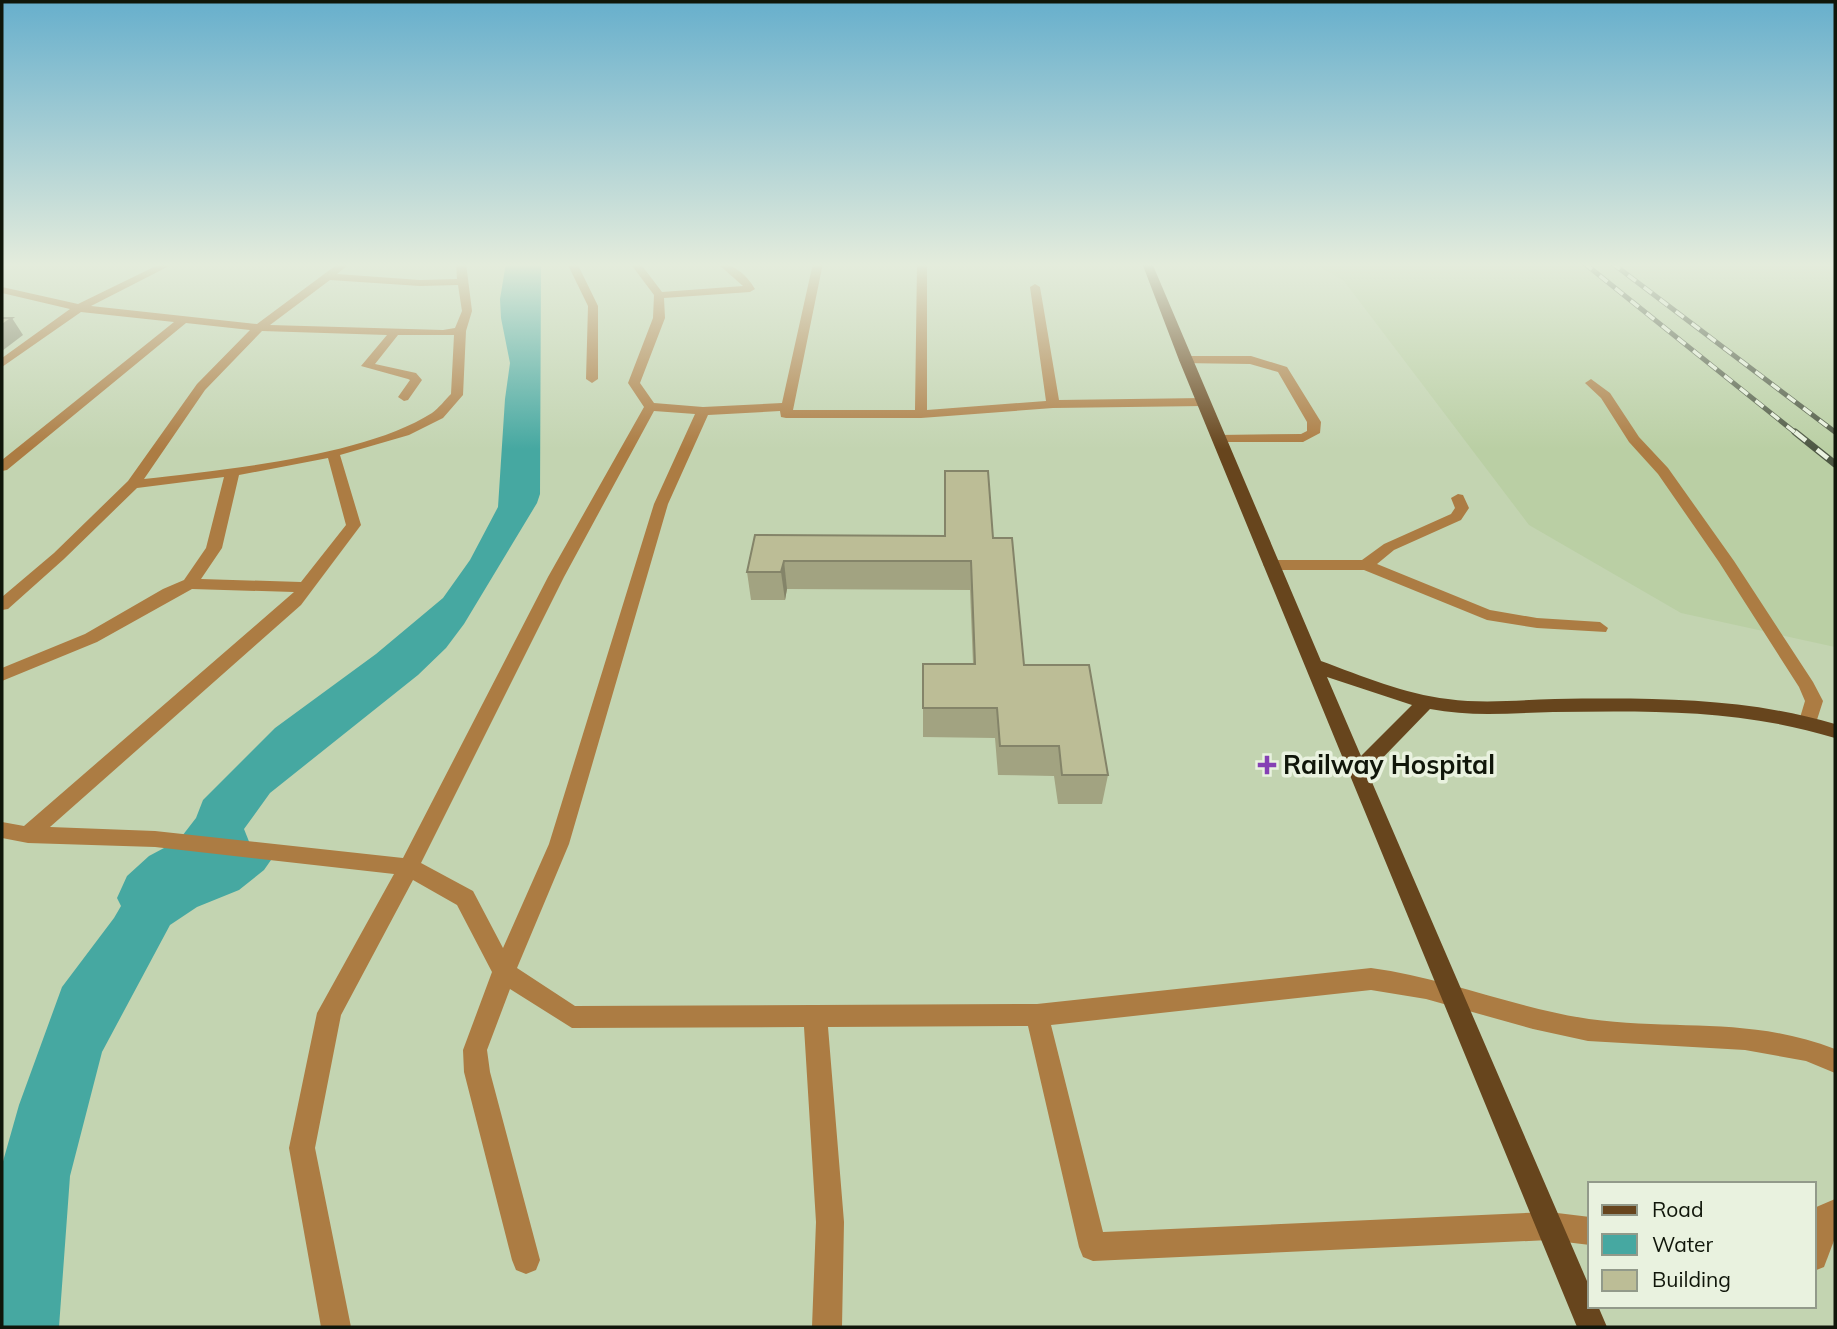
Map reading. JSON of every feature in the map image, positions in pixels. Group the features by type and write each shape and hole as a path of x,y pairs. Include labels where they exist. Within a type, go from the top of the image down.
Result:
{"main road":[{"path":"1171,325 1592,1327"},
{"path":"1313,665 1425,703 1454,706 1708,705 1759,710 1808,721 1835,731"},
{"path":"1358,771 1425,703"}],"street":[{"path":"2,363 54,325"},
{"path":"2,467 177,325"},
{"path":"231,325 395,332 438,325"},
{"path":"2,605 59,556 133,484 201,387 263,325"},
{"path":"133,484 232,474 333,453 397,433 432,418 447,408 457,394 463,325"},
{"path":"592,379 593,325"},
{"path":"650,407 634,383 656,325"},
{"path":"805,325 786,414 921,414 1053,404 1203,402"},
{"path":"921,414 922,325"},
{"path":"1041,325 1053,404"},
{"path":"395,332 367,366 412,376 416,380 404,397"},
{"path":"1185,360 1251,360 1283,370 1314,422 1313,433 1303,438 1218,439"},
{"path":"1591,383 1606,396 1634,439 1663,471 1726,561 1807,687 1814,701 1808,721"},
{"path":"650,407 703,411 787,407"},
{"path":"336,1327 302,1148 329,1013 410,867 556,577 650,407"},
{"path":"526,1260 477,1072 475,1049 504,972 559,844 661,504 703,411"},
{"path":"28,835 295,601 354,526 333,453"},
{"path":"190,584 214,548 232,474"},
{"path":"1366,565 1389,547 1415,533 1456,517 1462,508 1458,498"},
{"path":"1271,565 1366,565 1487,615 1537,623 1600,628"},
{"path":"2,675 91,638 169,593 190,584 305,587"},
{"path":"2,830 28,835 155,839 272,854 410,867 465,898 504,972 572,1017 1037,1015 1371,979 1408,982 1547,1022 1590,1030 1780,1041 1835,1061"},
{"path":"1037,1015 1093,1247 1549,1226 1588,1231"},
{"path":"816,1016 830,1222 827,1327"},
{"path":"1816,1252 1821,1238 1823,1217 1835,1213"}],"shaded area":[{"path":"1377,325 1835,325 1835,647 1681,613 1529,525"}],"water":[{"path":"502,325 541,325 540,494 537,503 464,624 446,648 418,675 270,793 244,829 250,844 271,860 264,870 239,890 197,907 170,925 102,1052 70,1176 59,1327 2,1327 2,1165 19,1105 62,987 114,918 121,906 117,898 127,876 149,856 179,840 196,818 203,800 275,728 376,654 443,598 470,560 498,507 510,363"}],"building":[{"path":"945,471 988,471 993,538 1012,538 1024,665 1089,665 1108,775 1062,775 1059,746 1000,746 997,708 923,708 923,664 975,664 971,561 784,561 781,572 747,572 755,535 945,536"}],"railway":[{"path":"1661,325 1797,434"},
{"path":"1694,325 1835,432"},
{"path":"1795,432 1835,464"}],"place":[{"name":"Railway Hospital","path":"1267,765"}]}
